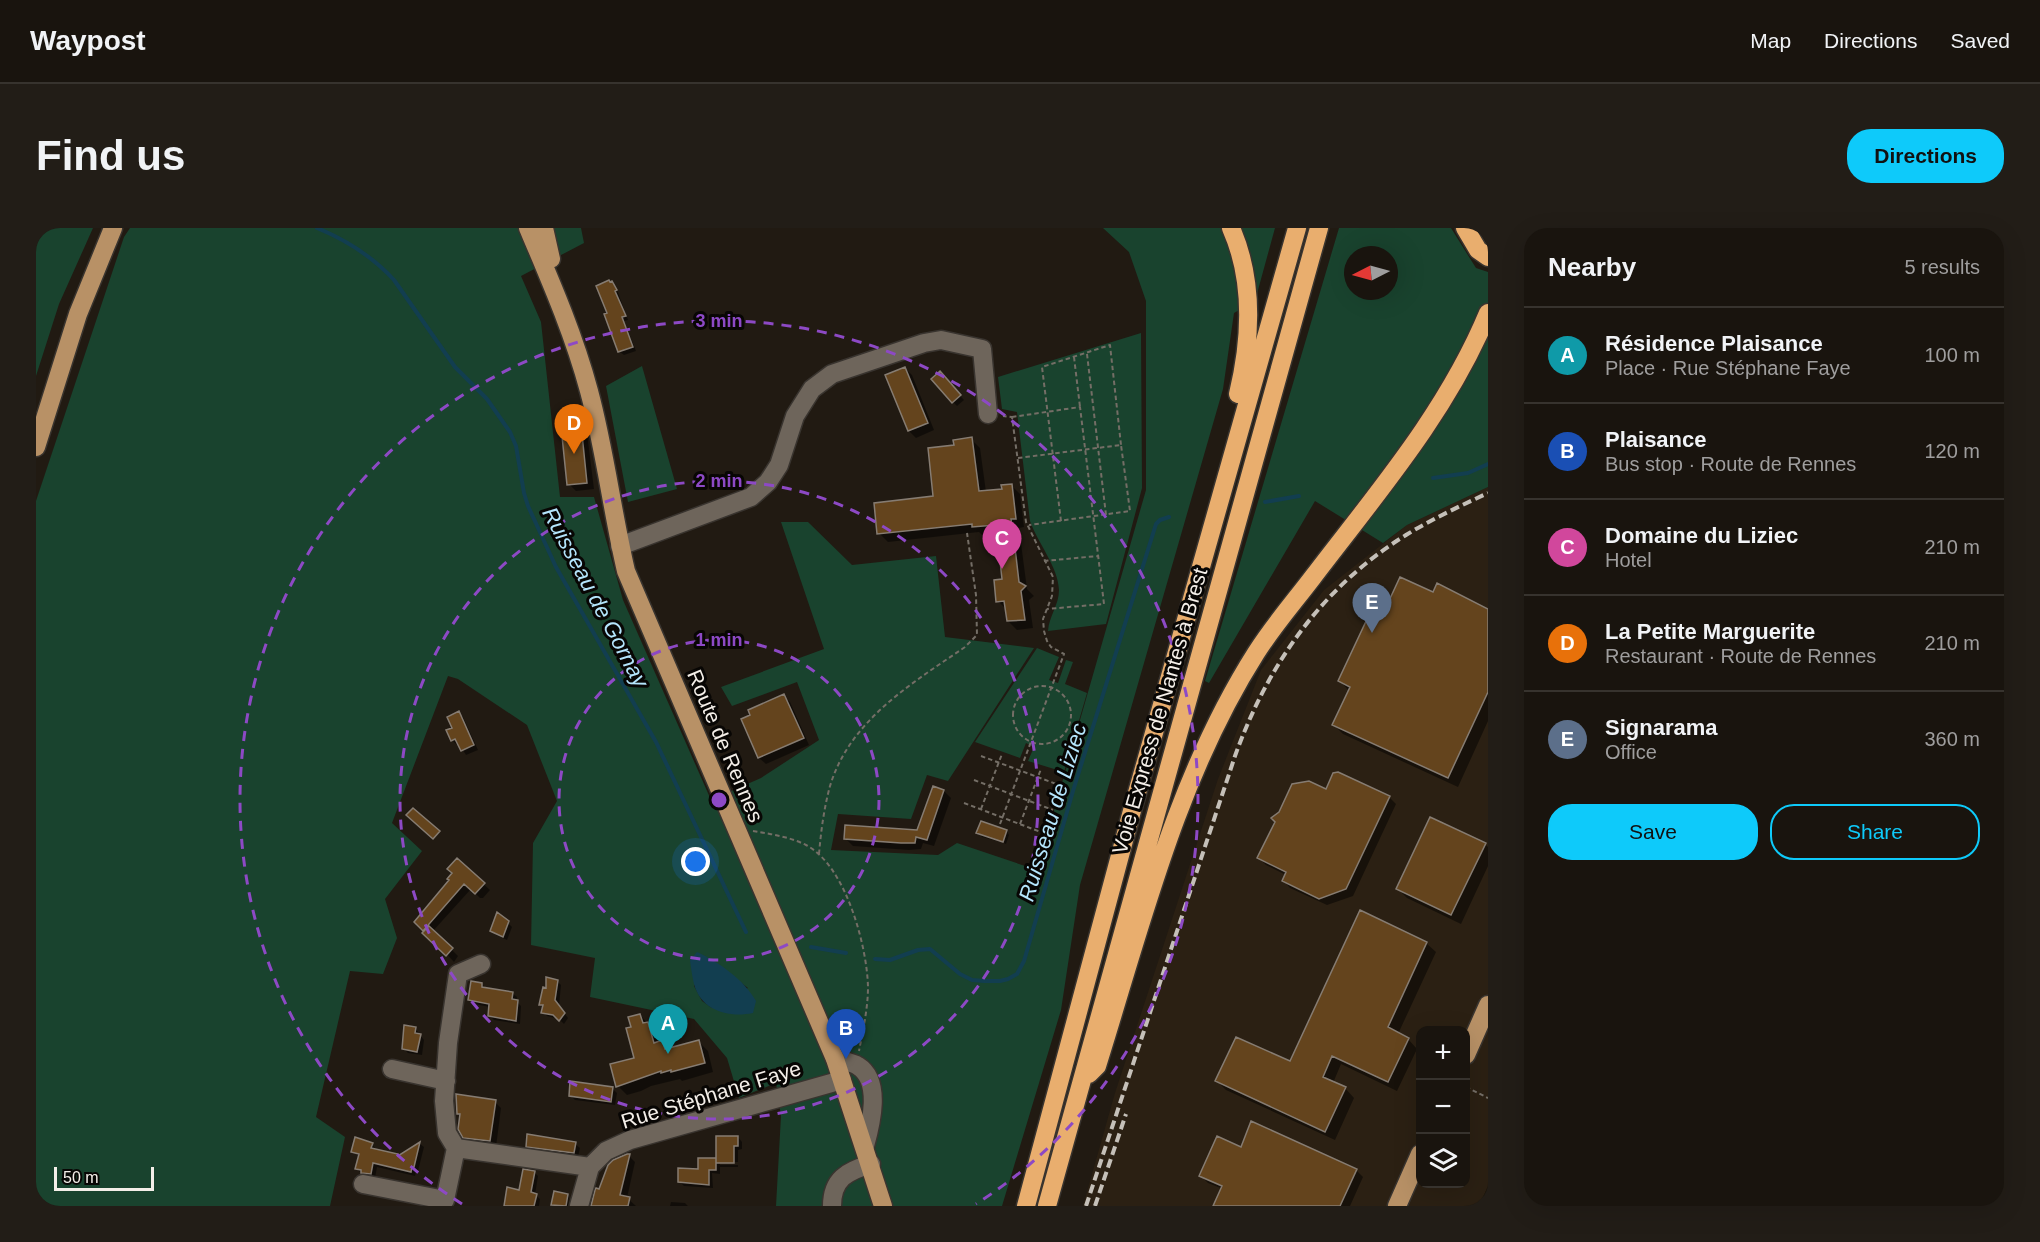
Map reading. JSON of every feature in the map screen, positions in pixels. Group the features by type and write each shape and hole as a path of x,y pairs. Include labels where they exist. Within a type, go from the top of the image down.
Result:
{"highway":[{"path":"1231,228 1242,266 1249,318 1247,349 1231,423 1235,445"},
{"name":"Voie Express de Nantes à Brest","path":"1026,1206 1087,973 1297,228"},
{"name":"Voie Express de Nantes à Brest","path":"1047,1206 1319,228"},
{"path":"1465,228 1478,250 1488,257"},
{"path":"1079,1085 1097,1066 1165,850 1186,791 1221,714 1258,650 1440,408 1476,342 1488,313"}],"main road":[{"path":"36,447 78,314 112,228"},
{"name":"Route de Rennes","path":"528,228 572,337 596,417 626,571 835,1059 883,1206"},
{"path":"544,228 557,280 558,299"},
{"path":"1470,1046 1488,1005"},
{"path":"1397,1206 1416,1163"}],"street":[{"path":"620,546 751,497 768,482 779,465 795,416 812,389 832,374 924,343 940,340 982,349 988,414"},
{"path":"363,1184 445,1200 456,1148 447,1133 444,1101 447,1043 458,974 481,964"},
{"path":"835,1059 856,1064 866,1073 872,1092 873,1117 865,1146"},
{"path":"392,1069 446,1081"},
{"name":"Rue Stéphane Faye","path":"590,1167 606,1151 630,1140 842,1080"},
{"path":"456,1148 590,1167 579,1206"},
{"path":"832,1206 832,1194 841,1177 854,1169 871,1164"}],"path":[{"path":"1027,525 1062,521 1093,517 1130,511 1110,345 1042,367 1062,521"},
{"path":"1087,352 1106,515"},
{"path":"1047,609 1104,604 1074,357"},
{"path":"988,414 1012,417 1080,407"},
{"path":"1000,824 1064,654 1051,647 1044,631 1043,619 1052,596 1053,577 1027,525 1012,417"},
{"path":"1018,458 1121,445"},
{"path":"819,854 823,820 831,785 843,755 862,728 879,709 965,647 977,635 976,596 967,533"},
{"path":"1044,561 1098,556"},
{"path":"1043,686 1052,687 1068,702 1071,714 1069,725 1063,735 1054,741 1042,743 1031,741 1023,737 1014,722 1015,704 1026,690 1043,686"},
{"path":"981,809 1002,754"},
{"path":"981,756 1059,785"},
{"path":"1020,824 1041,769"},
{"path":"974,780 1053,810"},
{"path":"964,803 1046,834"},
{"path":"736,828 775,835 806,845 819,854 833,872 847,898 866,958 868,989 856,1064"},
{"path":"1470,1089 1488,1098"}],"shaded area":[{"path":"1488,487 1488,1206 1083,1206 1115,1093 1218,779 1261,670 1324,590 1407,525"}],"green space":[{"path":"36,228 93,228 59,304 36,376"},
{"path":"130,228 581,228 584,243 521,276 541,322 560,497 594,497 623,600 711,800 761,778 819,740 797,682 732,706 721,687 824,649 781,522 808,522 852,565 936,556 945,637 1034,648 948,781 927,775 911,819 838,814 831,850 938,855 957,843 1037,870 1146,490 1146,301 1129,252 1103,228 1275,228 1255,301 1234,313 1223,389 1080,885 1061,1010 1002,1206 776,1206 781,1116 776,1083 739,1098 727,1058 694,1019 590,997 595,958 531,945 533,843 557,801 527,725 458,679 448,676 392,823 422,851 385,899 397,938 383,974 350,971 316,1117 345,1137 330,1206 36,1206 36,501 124,237","holes":["710,959 748,988 712,1008 702,1001 694,986"]},
{"path":"1339,228 1451,228 1476,268 1488,272 1488,487 1407,525 1383,543 1315,501 1209,683 1205,681"},
{"path":"1141,333 1142,488 1106,624 1048,631 1059,595 1058,581 1030,521 1017,412 1002,409 998,377"},
{"path":"642,366 677,489 628,502 606,386"},
{"path":"1037,648 1059,657 1049,680 1058,683 1066,660 1073,662 1065,684 1087,693 1064,772 1028,761 1034,747 1026,743 1020,758 975,742"}],"water":[{"path":"697,952 714,961 745,986 756,1001 753,1013 735,1014 717,1011 703,1001 694,984 690,960"}],"building":[{"path":"609,280 617,290 615,291 626,316 622,317 633,347 618,352 604,314 607,313 596,286"},
{"path":"905,367 928,423 908,431 885,375"},
{"path":"940,371 961,395 952,403 931,379"},
{"path":"581,424 587,483 567,485 561,426"},
{"path":"972,437 979,491 1002,489 1001,485 1012,484 1016,519 1011,519 1019,582 1026,586 1021,591 1025,620 1007,621 1004,601 996,602 994,580 1002,579 996,525 972,527 972,524 877,534 874,503 933,496 928,448 954,445 953,440"},
{"path":"1400,577 1433,592 1437,583 1488,609 1488,692 1448,778 1332,725 1350,687 1338,681 1376,600 1387,605"},
{"path":"784,694 804,738 758,758 741,719 750,715 748,710"},
{"path":"459,711 474,745 461,751 455,739 451,741 446,730 452,728 447,717"},
{"path":"1338,772 1390,796 1346,889 1319,899 1282,881 1286,872 1257,858 1275,822 1271,818 1279,812 1292,784 1309,781 1326,789 1333,773"},
{"path":"933,786 944,790 927,840 916,837 915,843 901,843 844,839 845,825 917,830"},
{"path":"413,808 440,831 433,839 406,815"},
{"path":"1430,817 1486,843 1451,915 1396,889"},
{"path":"981,821 1007,830 1003,842 976,833"},
{"path":"457,858 485,883 475,894 464,884 423,931 414,922 449,880 447,879 452,873 447,869"},
{"path":"1360,910 1427,942 1388,1027 1409,1038 1388,1082 1332,1056 1323,1077 1346,1087 1325,1132 1215,1081 1236,1037 1290,1061"},
{"path":"497,912 509,921 503,937 490,931"},
{"path":"429,926 453,948 446,956 422,933"},
{"path":"546,977 558,980 555,1000 565,1013 559,1021 553,1015 541,1013 543,1005 539,1005 543,987 546,988"},
{"path":"471,981 482,983 482,987 513,992 512,999 518,1000 516,1021 488,1016 489,1004 468,1000"},
{"path":"640,1014 643,1023 648,1022 654,1043 662,1040 665,1049 699,1040 705,1063 671,1072 671,1070 661,1073 661,1071 616,1087 610,1064 634,1058 626,1028 631,1027 628,1017"},
{"path":"404,1025 416,1027 415,1033 421,1034 417,1052 402,1049"},
{"path":"570,1081 613,1087 611,1102 569,1096"},
{"path":"456,1094 496,1100 490,1141 463,1138 458,1129 460,1114 457,1114"},
{"path":"1251,1121 1357,1169 1340,1206 1213,1206 1222,1186 1199,1176 1217,1136 1241,1147"},
{"path":"527,1134 576,1142 574,1153 526,1147"},
{"path":"716,1136 738,1136 738,1146 734,1146 734,1163 716,1163 716,1170 709,1170 709,1185 678,1182 678,1168 698,1169 698,1158 716,1158"},
{"path":"355,1137 373,1143 371,1148 398,1154 398,1156 420,1142 414,1167 411,1172 373,1163 371,1174 361,1173 361,1170 355,1169 359,1154 351,1152"},
{"path":"630,1154 620,1195 630,1197 628,1206 591,1206 595,1190 599,1189 608,1165 613,1160"},
{"path":"523,1169 535,1171 531,1192 537,1194 534,1206 504,1206 507,1187 519,1190"},
{"path":"554,1191 568,1194 566,1206 551,1205"}],"waterway":[{"name":"Ruisseau de Gornay","path":"317,228 359,250 394,280 455,367 487,399 510,432 516,446 528,506 556,567 656,742 746,932"},
{"name":"Ruisseau de Liziec","path":"1433,478 1468,473 1488,464"},
{"name":"Ruisseau de Liziec","path":"1265,502 1299,496"},
{"name":"Ruisseau de Liziec","path":"875,959 890,960 918,950 930,949 960,974 972,980 1000,981 1017,974 1024,961 1073,791 1156,524 1169,517"},
{"name":"Ruisseau de Liziec","path":"811,947 846,953"}],"railway":[{"path":"1086,1206 1235,756 1248,722 1281,659 1301,630 1324,604 1348,579 1376,556 1436,518 1488,493"},
{"path":"1095,1206 1126,1114"}],"place":[{"name":"La Petite Marguerite","path":"574,454"},
{"name":"Domaine du Liziec","path":"1002,569"},
{"name":"Signarama","path":"1372,633"},
{"name":"Résidence Plaisance","path":"668,1054"},
{"name":"Plaisance","path":"846,1059"}]}
